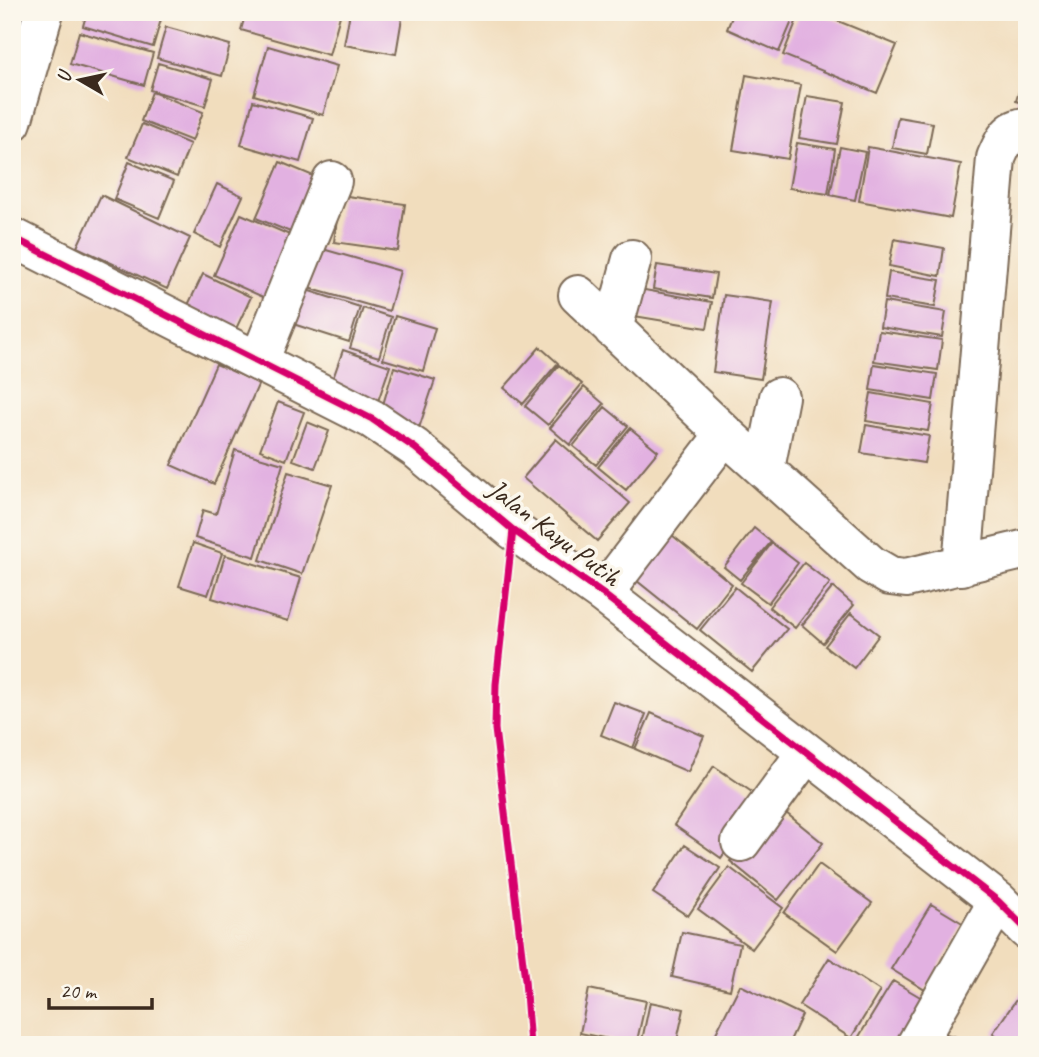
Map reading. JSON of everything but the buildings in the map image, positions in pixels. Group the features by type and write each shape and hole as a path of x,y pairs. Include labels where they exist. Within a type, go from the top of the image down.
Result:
{"street":[{"path":"12,122 44,12"},
{"path":"962,566 996,158 1007,135 1027,127"},
{"path":"259,361 332,181"},
{"name":"Jalan Kayu Putih","path":"12,237 372,419 415,448 513,530 603,594 998,901 1027,930"},
{"path":"613,329 632,259"},
{"path":"578,295 726,434 872,565 890,576 906,578 1027,550"},
{"path":"765,469 779,397"},
{"path":"603,594 726,434"},
{"path":"741,842 806,753"},
{"path":"916,1045 998,901"}],"cycle path":[{"path":"12,237 372,419 415,448 513,530 603,594 998,901 1027,930"},
{"path":"513,530 496,684 495,729 525,980 530,1045"}]}
